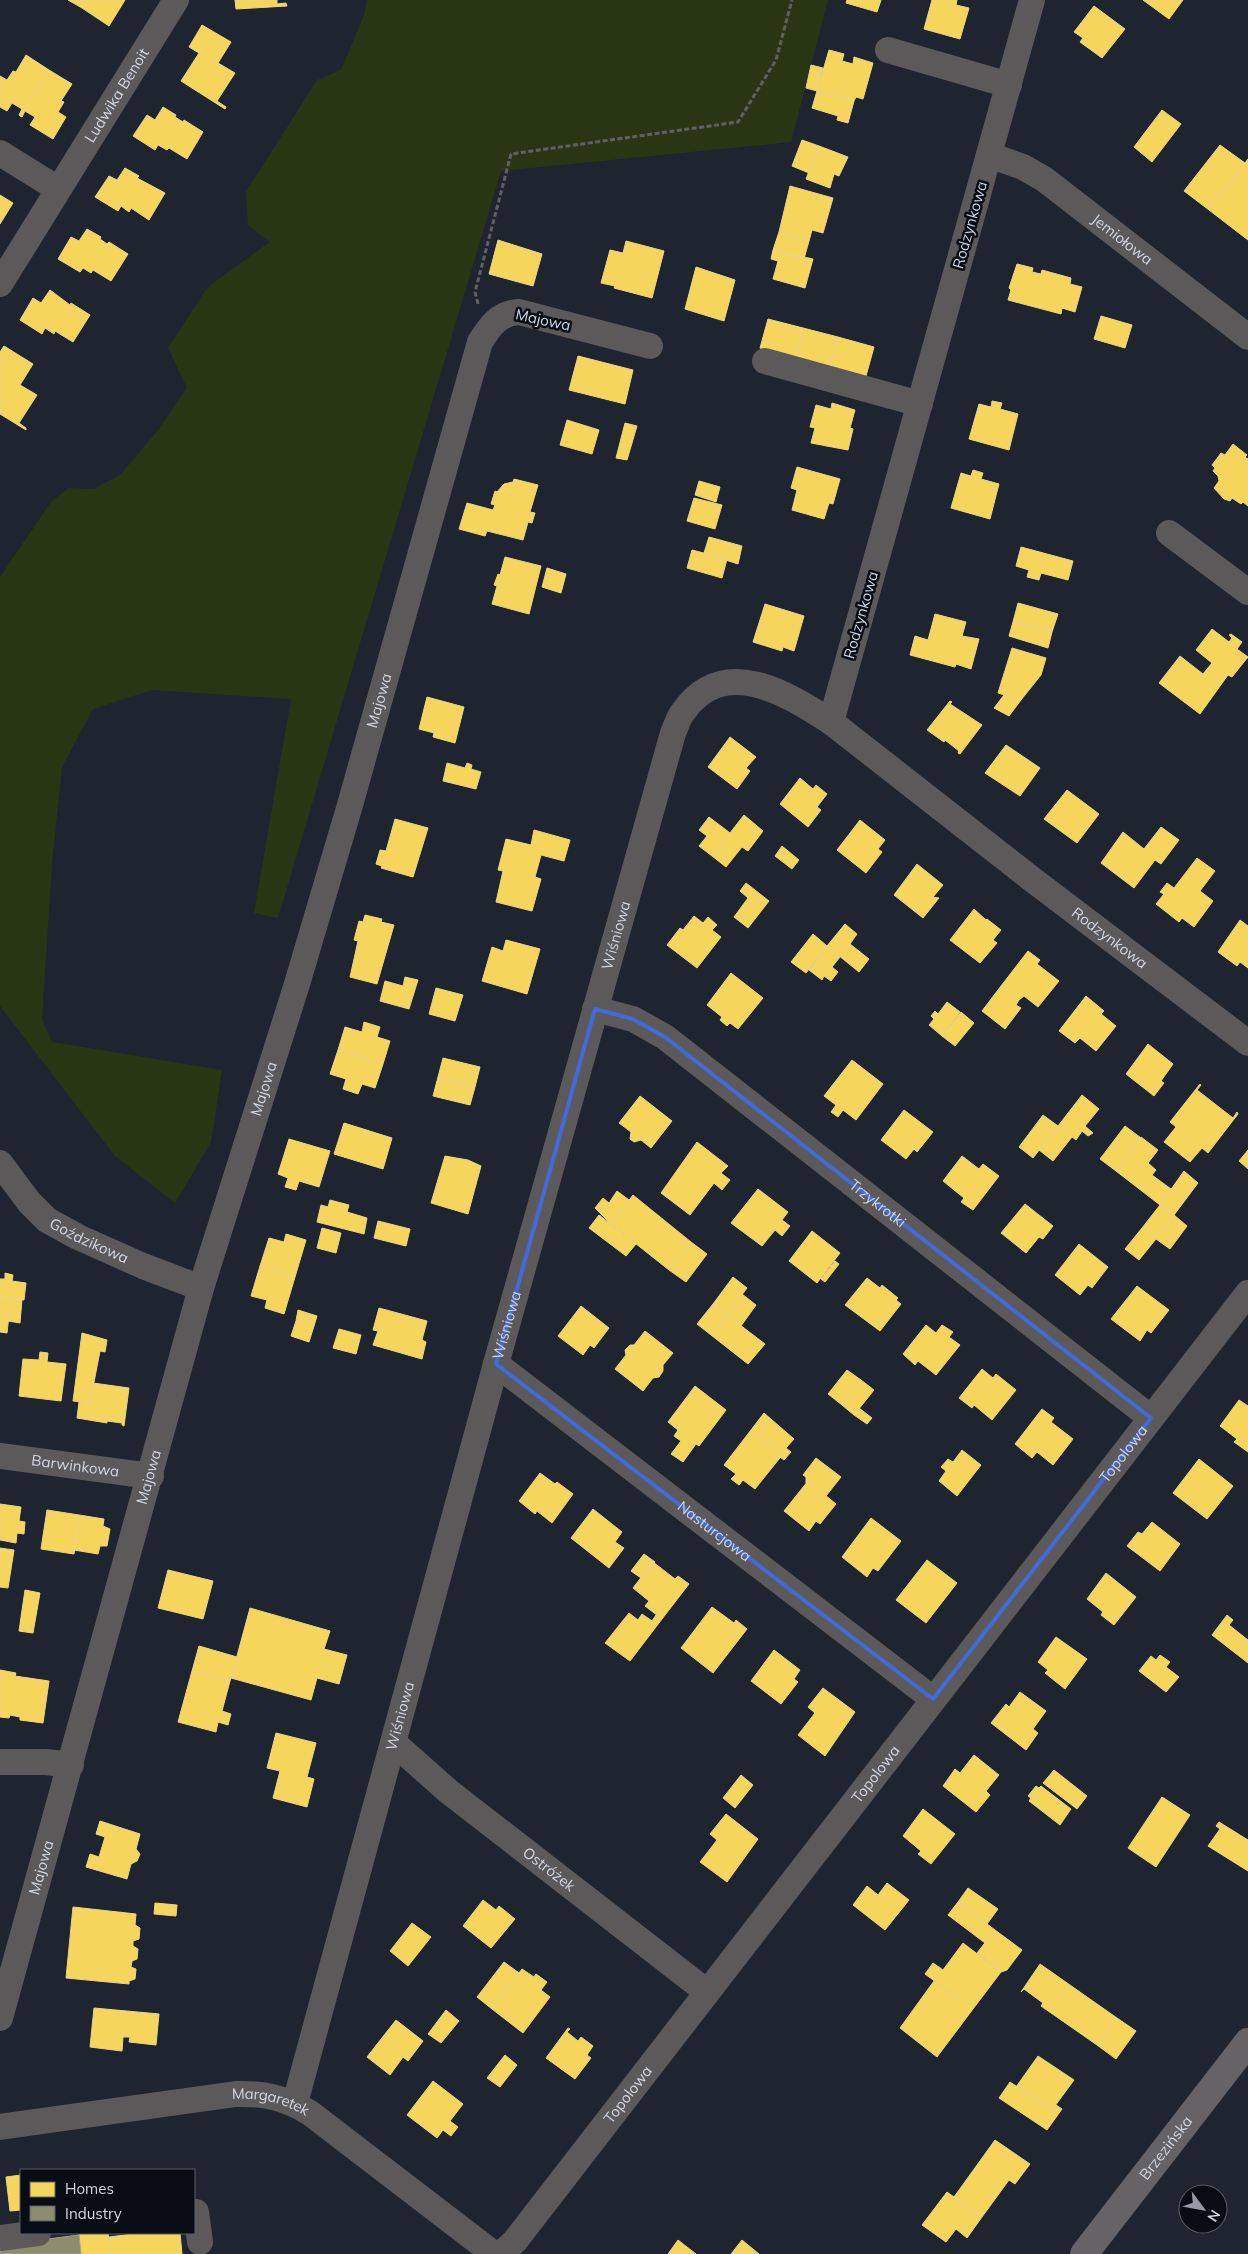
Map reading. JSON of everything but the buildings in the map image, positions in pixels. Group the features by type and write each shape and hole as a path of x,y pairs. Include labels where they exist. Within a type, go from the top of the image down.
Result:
{"main road":[{"name":"Brzezińska","path":"1084,2254 1248,2042"}],"street":[{"name":"Ludwika Benoit","path":"0,284 176,0"},
{"name":"Rodzynkowa","path":"1032,0 831,722 1033,880 1248,1043"},
{"path":"888,50 1009,84"},
{"path":"0,153 58,189"},
{"name":"Jemiołowa","path":"990,155 1024,167 1044,180 1248,337"},
{"name":"Majowa","path":"0,2018 151,1476 201,1288 300,975 353,796 480,342 487,330 499,318 510,313 519,312 650,346"},
{"path":"765,361 920,404"},
{"path":"1168,533 1248,592"},
{"name":"Wiśniowa","path":"295,2104 496,1364 673,733 683,712 699,696 712,687 727,682 760,685 783,694 831,722"},
{"name":"Trzykrotki","path":"595,1009 633,1019 666,1036 1151,1418"},
{"name":"Goździkowa","path":"0,1163 29,1202 47,1220 94,1244 201,1288"},
{"name":"Topolowa","path":"502,2254 515,2241 1248,1292"},
{"name":"Nasturcjowa","path":"496,1364 933,1699"},
{"name":"Barwinkowa","path":"0,1456 151,1476"},
{"name":"Ostróżek","path":"394,1743 448,1791 707,1992"},
{"path":"0,1762 46,1762 71,1765"},
{"name":"Margaretek","path":"0,2127 236,2094 257,2093 277,2097 310,2112 494,2254"},
{"path":"195,2212 200,2242"},
{"path":"0,2238 30,2234"}],"path":[{"path":"487,330 475,292 511,154 738,122 776,60 792,0"}],"highlighted area":[{"path":"595,1009 633,1019 665,1037 1151,1418 933,1699 496,1364"}],"green space":[{"path":"367,0 828,0 791,142 501,171 278,918 254,913 291,699 152,690 93,709 62,767 52,862 42,1020 52,1042 222,1070 211,1142 175,1203 115,1156 0,1006 0,577 51,502 69,488 94,489 121,474 158,430 187,388 168,348 205,291 213,283 270,242 248,225 246,192 317,80 341,70 364,15"}]}
